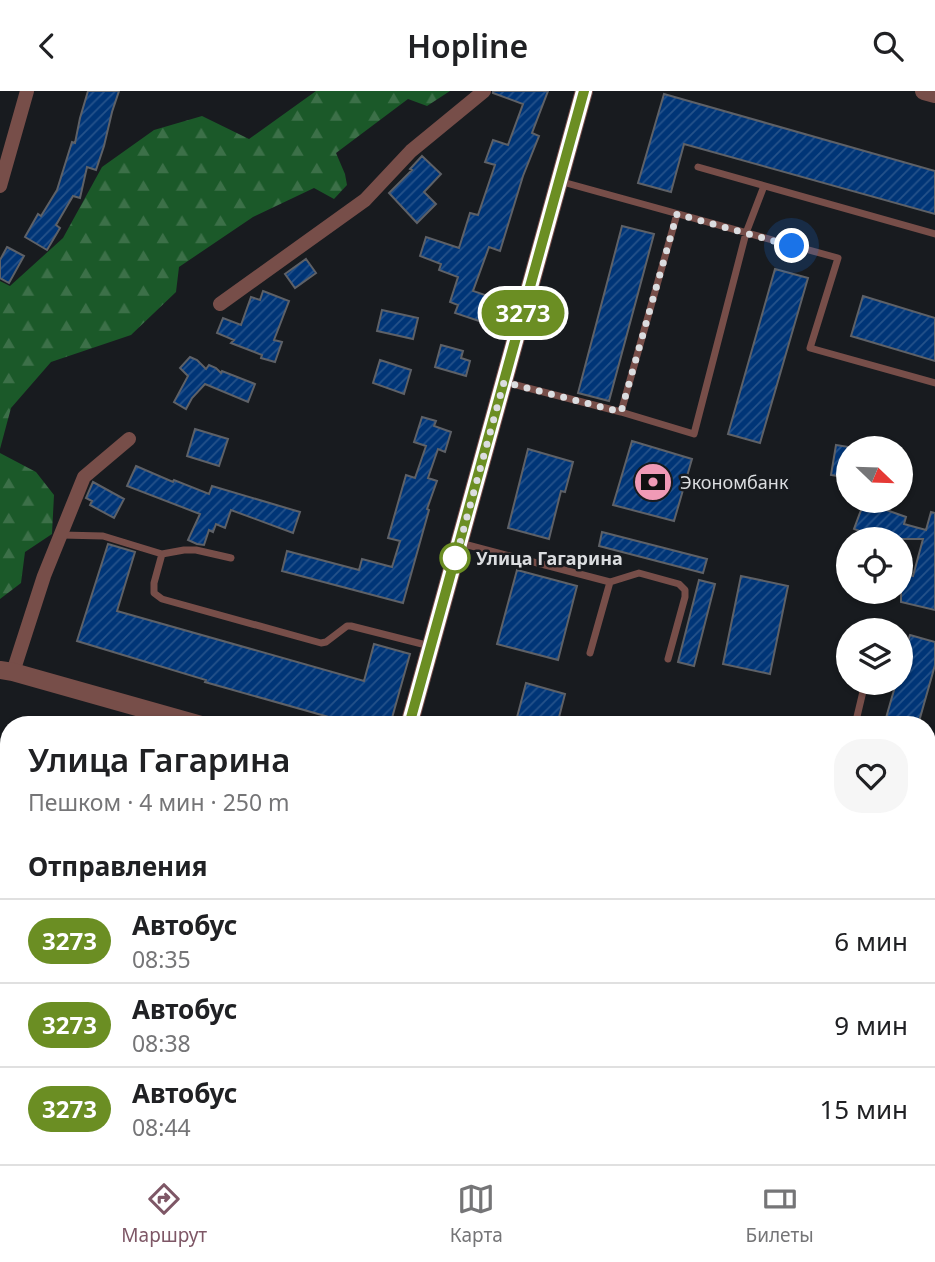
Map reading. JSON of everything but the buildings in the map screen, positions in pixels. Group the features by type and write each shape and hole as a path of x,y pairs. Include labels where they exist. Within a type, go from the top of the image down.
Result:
{"street":[{"path":"0,186 27,91"},
{"path":"220,304 365,201 411,151 484,91"},
{"path":"412,716 584,91"},
{"path":"925,91 935,94"},
{"path":"129,439 84,477 7,671 169,716"}],"lane":[{"path":"698,167 935,234"},
{"path":"559,181 838,258 810,348 935,383"},
{"path":"504,382 694,434 746,233 764,186"},
{"path":"621,412 677,214"},
{"path":"61,535 103,535 162,554 196,550 231,558"},
{"path":"459,543 610,582 639,573 679,585 685,590 685,597 668,659"},
{"path":"162,554 154,583 154,593 162,599 321,643 351,625 431,646"},
{"path":"590,653 610,582"},
{"path":"857,716 861,695"}],"green space":[{"path":"316,91 450,91 427,106 408,99 336,153 347,185 334,199 314,188 253,217 179,267 176,292 131,335 51,362 11,408 0,449 0,281 10,286 63,238 102,167 154,130 202,116 249,139"},
{"path":"0,453 36,472 54,495 52,534 25,552 21,583 0,599"}],"bus line":[{"name":"3273","path":"411,716 584,91"}],"place":[{"name":"Экономбанк","path":"653,482"},
{"name":"Улица Гагарина","path":"455,558"}],"route":[{"path":"455,558 453,568 504,382 621,412 677,214 792,246"}]}
